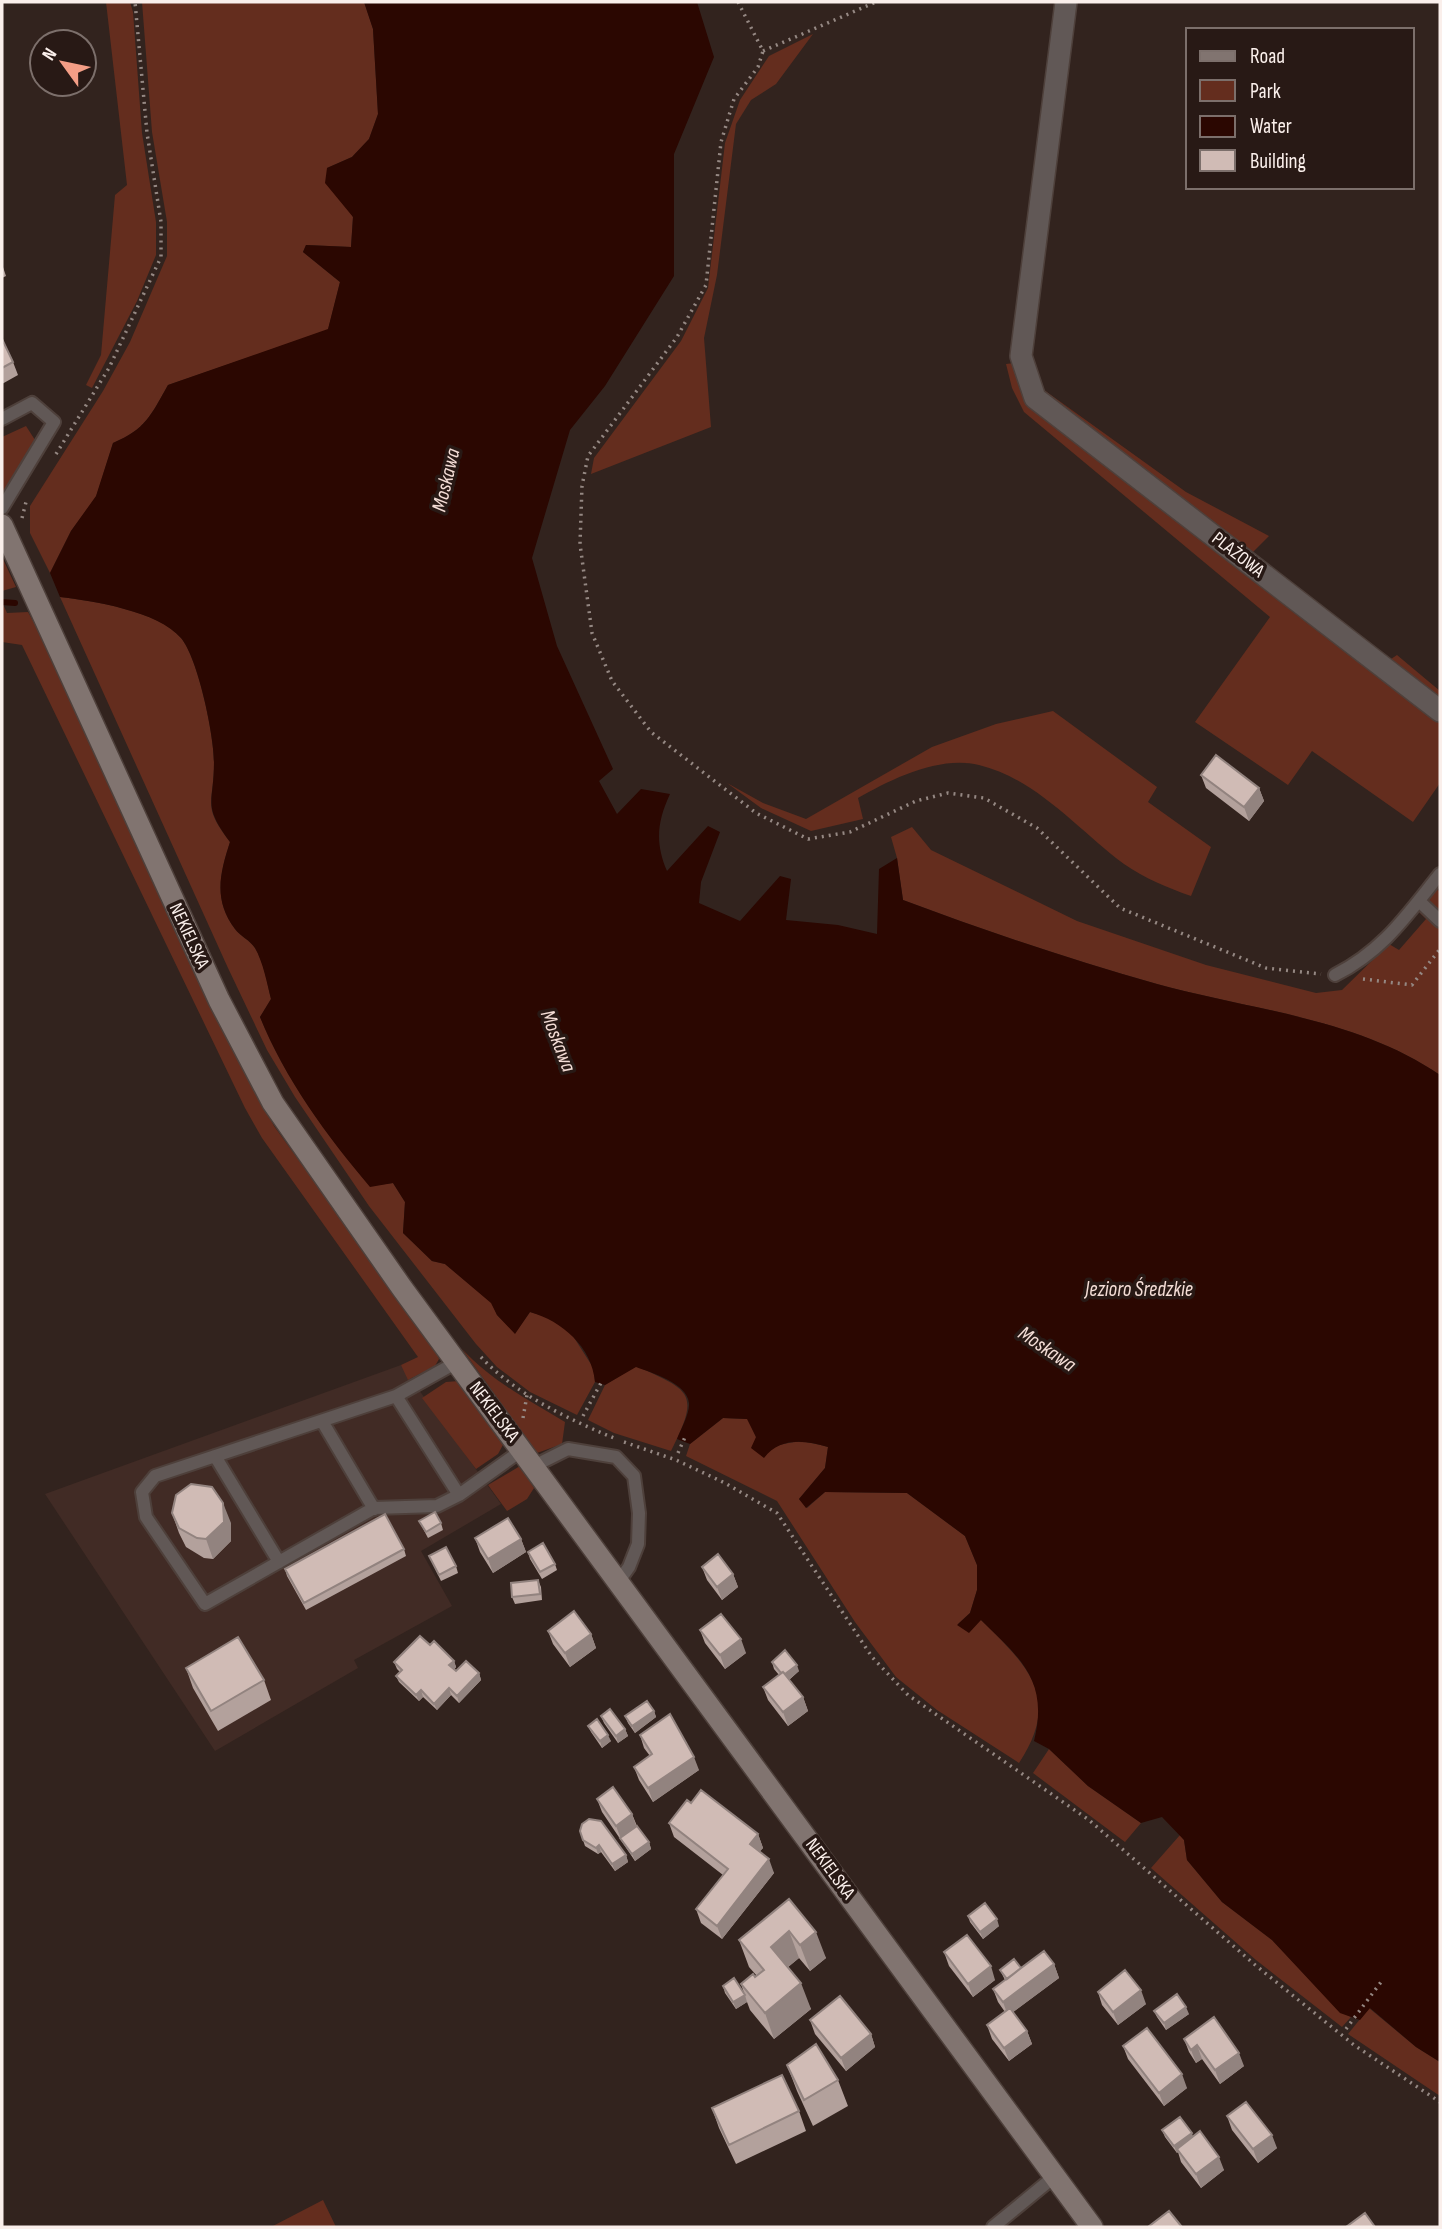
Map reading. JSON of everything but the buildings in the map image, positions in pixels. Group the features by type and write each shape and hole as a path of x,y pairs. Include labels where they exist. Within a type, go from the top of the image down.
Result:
{"street":[{"name":"PLAŻOWA","path":"1066,2 1021,356 1035,398 1440,711"},
{"name":"NEKIELSKA","path":"9,527 219,1000 273,1102 357,1226 466,1356 528,1458 1092,2227"}],"lane":[{"path":"2,419 32,403 54,422 2,508"},
{"path":"1335,975 1363,961 1419,901 1440,874"},
{"path":"1419,901 1440,921"},
{"path":"466,1356 397,1396 155,1476 142,1492 146,1517 205,1604 374,1509 437,1506 528,1458 568,1449 616,1457 634,1476 639,1513 638,1544 629,1567 619,1581"},
{"path":"397,1396 459,1495"},
{"path":"322,1421 374,1509"},
{"path":"215,1456 279,1562"},
{"path":"993,2227 1055,2176"}],"path":[{"path":"53,458 110,368 161,257 161,222 147,133 135,2"},
{"path":"738,2 763,51 758,67 734,99 720,142 706,285 677,337 587,456 582,486 580,544 593,633 612,681 651,732 756,813 808,839 850,832 916,801 948,793 984,798 1037,828 1120,908 1266,968 1412,985 1440,949"},
{"path":"763,51 876,2"},
{"path":"9,527 27,499"},
{"path":"466,1356 493,1370 527,1394 611,1437 676,1460 725,1483 777,1513 872,1657 908,1695 1090,1820 1254,1964 1344,2037 1440,2102"},
{"path":"583,1416 602,1381"},
{"path":"678,1453 685,1437"},
{"path":"1346,2029 1381,1982"}],"shaded area":[{"path":"401,1365 501,1504 421,1551 452,1606 354,1660 358,1668 215,1751 45,1494"}],"green space":[{"path":"106,2 130,2 133,12 142,133 156,222 156,255 137,301 92,388 86,385 101,355 115,195 127,185"},
{"path":"142,2 364,2 373,29 378,114 369,139 352,157 327,168 353,217 351,247 306,245 303,252 340,282 328,330 168,385 146,420 133,432 113,443 96,497 71,531 50,573 30,533 30,506 103,391 130,342 167,256 167,222 152,132"},
{"path":"813,34 776,84 751,100 736,124 717,275 704,338 711,427 591,474 594,458 681,341 708,288 725,143 740,100 769,56"},
{"path":"1014,363 1019,387 1031,406 1440,723 1440,783 1413,822 1312,751 1288,785 1195,722 1270,617 1024,412 1012,388 1006,364"},
{"path":"1044,390 1186,492 1269,536 1253,552 1060,410"},
{"path":"26,426 35,440 2,494 2,437"},
{"path":"2,557 16,587 2,591"},
{"path":"60,597 142,614 171,629 181,638 199,679 211,734 214,762 212,811 230,842 221,876 221,897 228,918 255,948 263,966 271,999 260,1017 270,1040 308,1106 370,1186 393,1183 405,1202 403,1233 432,1261 445,1264 492,1303 497,1315 515,1333 530,1312 554,1319 573,1336 594,1369 595,1382 577,1415 530,1392 497,1367 476,1344 369,1206 295,1097 267,1050 228,968"},
{"path":"2,602 7,613 28,612 41,635 212,1005 274,1126 436,1349 439,1359 435,1366 408,1380 401,1365 418,1357 262,1138 245,1108 22,645 2,642"},
{"path":"1397,655 1440,691 1440,700 1388,661"},
{"path":"1053,711 1157,787 1148,802 1211,847 1191,896 1132,869 1038,794 1000,772 979,765 948,763 932,766 885,783 858,798 863,819 811,831 761,808 727,783 763,803 806,819 932,747 996,724"},
{"path":"912,827 931,850 1077,921 1206,965 1316,993 1342,990 1389,944 1399,950 1426,919 1418,911 1437,889 1440,892 1440,1075 1374,1040 1339,1028 1125,975 1029,945 903,900 891,837"},
{"path":"462,1349 498,1380 565,1422 562,1444 537,1453"},
{"path":"636,1366 669,1382 685,1396 686,1417 671,1451 614,1433 588,1420 605,1385"},
{"path":"459,1381 504,1443 498,1454 476,1469 422,1398 446,1382"},
{"path":"723,1418 748,1419 756,1437 771,1449 799,1442 828,1447 825,1468 799,1499 807,1508 825,1492 907,1493 965,1536 977,1565 977,1590 970,1613 958,1624 981,1620 1013,1653 1034,1684 1038,1720 1032,1740 1019,1763 937,1710 896,1677 855,1622 777,1501 686,1456 690,1444"},
{"path":"520,1466 534,1488 527,1499 507,1511 488,1485"},
{"path":"1049,1749 1088,1786 1141,1823 1125,1842 1033,1773"},
{"path":"1180,1835 1184,1840 1187,1860 1222,1902 1272,1940 1340,2012 1351,2017 1342,2027 1256,1960 1151,1868"},
{"path":"1369,2008 1416,2047 1440,2062 1440,2096 1348,2034"},
{"path":"323,2200 336,2227 271,2227"}],"water":[{"name":"Jezioro Średzkie","path":"364,2 697,2 714,57 674,154 674,276 605,386 570,430 532,558 557,646 613,769 599,781 617,814 641,789 670,794 662,814 659,832 667,871 708,826 720,832 701,882 699,903 740,921 780,876 791,879 786,920 838,925 877,934 879,869 897,858 903,900 1029,945 1125,975 1339,1028 1374,1040 1440,1075 1440,2062 1416,2047 1370,2008 1360,2020 1340,2013 1272,1940 1222,1902 1187,1860 1184,1840 1162,1817 1141,1823 1088,1786 1049,1749 1034,1741 1038,1702 1028,1673 1008,1647 981,1620 969,1633 957,1625 970,1613 977,1590 977,1565 965,1536 907,1493 825,1492 806,1508 799,1499 825,1468 828,1447 802,1442 785,1443 770,1451 764,1458 751,1448 756,1437 747,1419 723,1418 690,1444 677,1439 687,1416 689,1403 687,1396 676,1384 636,1367 605,1385 595,1382 588,1358 573,1337 553,1322 530,1312 515,1334 497,1315 491,1303 445,1264 432,1261 403,1233 405,1202 393,1183 370,1187 323,1127 282,1063 260,1017 271,999 265,973 253,945 235,929 228,918 221,897 221,876 230,842 213,811 214,762 211,734 199,679 187,648 171,629 141,614 60,597 50,573 71,531 96,496 113,443 133,432 146,420 168,385 328,329 340,282 303,252 306,245 351,247 353,217 325,183 327,168 352,157 369,139 378,114 373,29"}],"waterway":[{"path":"2,602 15,603"}],"water label":[{"name":"Moskawa","path":"446,480"},
{"name":"Moskawa","path":"558,1041"},
{"name":"Moskawa","path":"1047,1349"}]}
